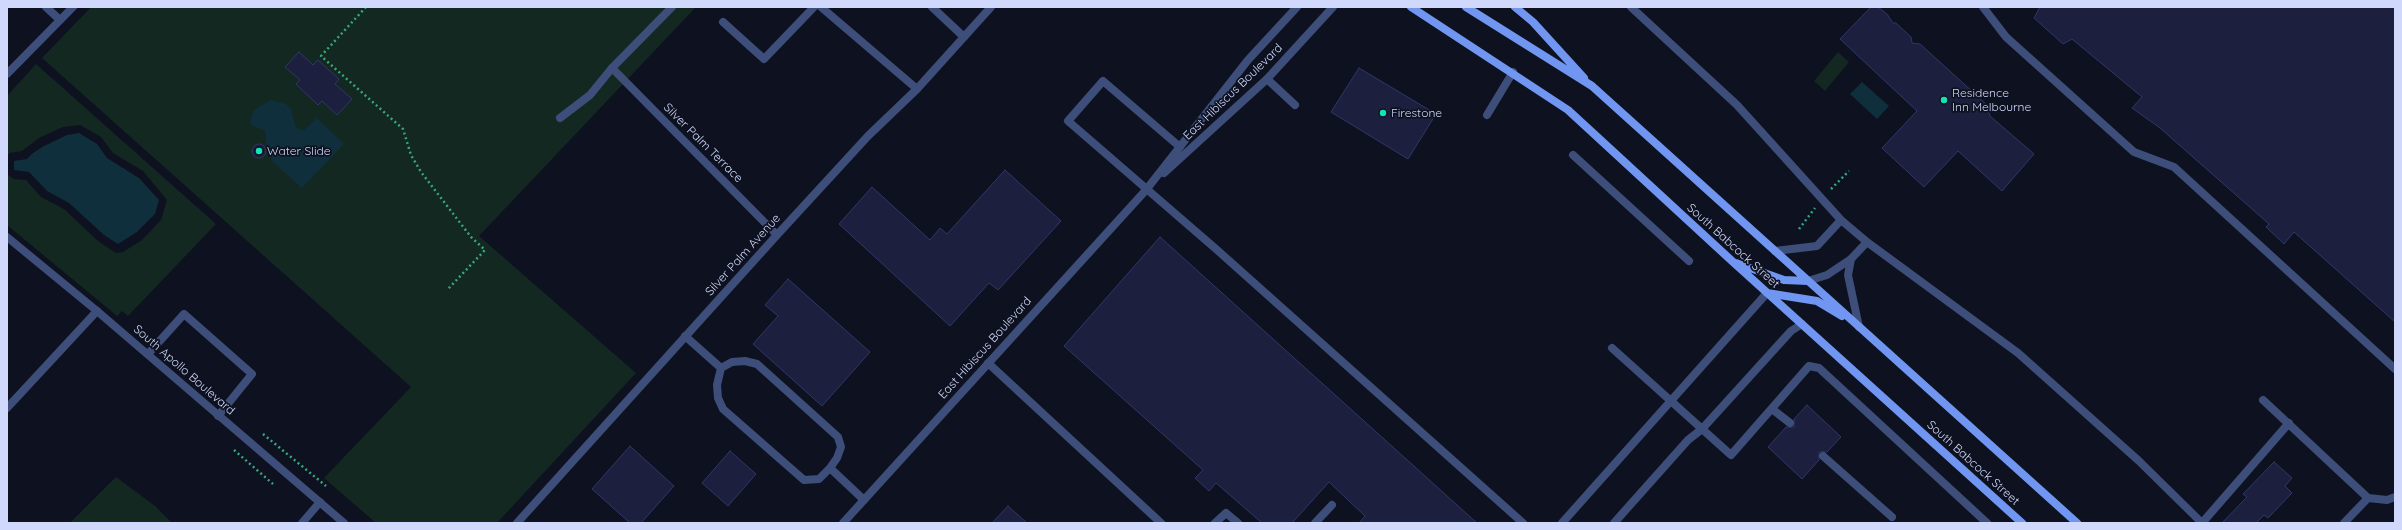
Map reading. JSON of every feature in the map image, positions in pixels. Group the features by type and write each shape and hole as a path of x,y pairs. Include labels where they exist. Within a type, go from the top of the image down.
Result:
{"main road":[{"name":"South Babcock Street","path":"1411,7 1513,72 1568,110 1767,293 2022,523"},
{"name":"South Babcock Street","path":"1466,7 1592,86 2077,523"},
{"path":"1515,7 1533,22 1592,86"},
{"path":"1732,261 1784,280 1808,281"},
{"path":"1767,293 1816,301 1859,327"}],"street":[{"path":"46,7 60,20"},
{"path":"7,74 73,7"},
{"path":"560,118 590,95 612,68 672,7"},
{"path":"723,22 764,59 814,7"},
{"path":"822,7 917,89"},
{"path":"932,7 964,37"},
{"name":"Silver Palm Avenue","path":"517,523 777,235 868,136 917,89 991,7"},
{"name":"East Hibiscus Boulevard","path":"842,523 1146,190 1248,60 1297,7"},
{"name":"East Hibiscus Boulevard","path":"1146,190 1267,79 1333,7"},
{"path":"1630,7 1737,105 1841,220 1866,242 2018,353 2139,461 2202,523 2289,423"},
{"path":"1983,7 2006,38 2134,152 2174,167 2395,369"},
{"name":"Silver Palm Terrace","path":"612,68 777,235"},
{"path":"1487,115 1513,72"},
{"path":"1267,79 1295,105"},
{"path":"1180,147 1103,81 1068,121 1226,258 1523,523"},
{"path":"1573,155 1689,261"},
{"path":"1775,251 1817,246 1841,220"},
{"name":"South Apollo Boulevard","path":"7,237 98,311 218,416 344,523"},
{"path":"1808,281 1827,275 1851,259 1866,242"},
{"path":"1851,259 1848,275 1859,327"},
{"path":"1562,523 1670,400 1767,293"},
{"path":"7,408 98,311"},
{"path":"148,354 184,314 252,374 218,416"},
{"path":"1614,523 1688,440 1702,429 1778,345 1802,324"},
{"path":"685,336 721,368"},
{"path":"1612,348 1731,456 1809,366 1819,368 1987,523"},
{"path":"745,361 757,364 838,436 841,447 837,458 819,479 804,480 723,409 718,398 717,385 721,368 732,362 745,361"},
{"path":"988,363 1161,523"},
{"path":"2263,400 2368,498 2387,500 2395,497"},
{"path":"1772,409 1790,423"},
{"path":"1824,456 1892,517"},
{"path":"830,468 864,500"},
{"path":"2344,523 2368,498"},
{"path":"302,523 320,502"},
{"path":"1315,523 1332,505"},
{"path":"1215,523 1226,513 1238,523"}],"path":[{"path":"366,7 321,56 403,129 411,155 422,172 471,238 485,250 448,289"},
{"path":"261,432 326,486"},
{"path":"234,450 274,484"}],"green space":[{"path":"91,7 696,7 479,236 636,373 497,523 376,523 324,478 411,387 42,58"},
{"path":"1838,52 1849,62 1825,91 1814,81"},
{"path":"36,64 216,224 128,316 122,311 117,316 7,225 7,174 14,179 26,180 41,197 64,209 98,241 116,253 123,252 142,240 161,220 167,200 143,171 113,153 101,137 80,125 63,127 39,138 22,151 10,153 7,156 7,96"},
{"path":"116,477 155,506 172,523 70,523"}],"water":[{"path":"1862,82 1889,106 1877,119 1850,94"},
{"path":"271,100 286,104 291,109 295,125 299,129 304,130 317,118 344,144 302,188 272,161 267,149 265,130 252,126 250,122 254,110"},
{"path":"79,133 97,144 107,158 139,178 159,200 155,214 137,232 118,244 104,235 69,203 47,191 29,172 14,170 14,161 27,159 44,146 67,135"}],"building":[{"name":"Residence Inn Melbourne","path":"1871,7 1878,7 1887,14 1893,23 1896,23 1911,37 1912,43 1920,44 1963,83 1986,104 1990,116 2034,154 2002,191 1958,151 1924,187 1882,148 1917,111 1840,39"},
{"path":"2040,7 2395,7 2395,322 2294,232 2284,244 2266,227 2269,224 2160,128 2132,108 2142,97 2072,39 2063,44 2034,18"},
{"path":"299,52 313,65 318,60 339,79 335,84 352,99 337,115 322,101 318,105 296,84 300,80 285,67"},
{"name":"Firestone","path":"1359,68 1436,114 1408,159 1331,112"},
{"name":"Water Slide","path":"256,144 262,144 266,148 266,154 262,158 256,158 252,154 252,148"},
{"path":"1005,170 1061,221 998,290 989,283 950,326 839,224 872,187 930,240 940,228 947,234"},
{"path":"1160,237 1477,523 1359,523 1365,516 1329,482 1292,523 1262,523 1216,483 1209,491 1195,478 1203,470 1064,346"},
{"path":"788,279 870,352 822,406 753,344 778,316 765,305"},
{"path":"1807,405 1841,437 1827,452 1819,452 1819,460 1802,479 1768,447 1786,427 1794,427 1794,419"},
{"path":"630,446 674,486 641,523 630,523 592,489"},
{"path":"730,451 756,474 728,506 702,483"},
{"path":"2274,462 2292,478 2285,486 2292,493 2268,518 2264,515 2256,523 2222,523 2247,497 2243,494"},
{"path":"1008,506 1027,523 992,523"}],"place":[{"name":"Residence Inn Melbourne","path":"1944,100"},
{"name":"Firestone","path":"1383,113"},
{"name":"Water Slide","path":"259,151"}]}
